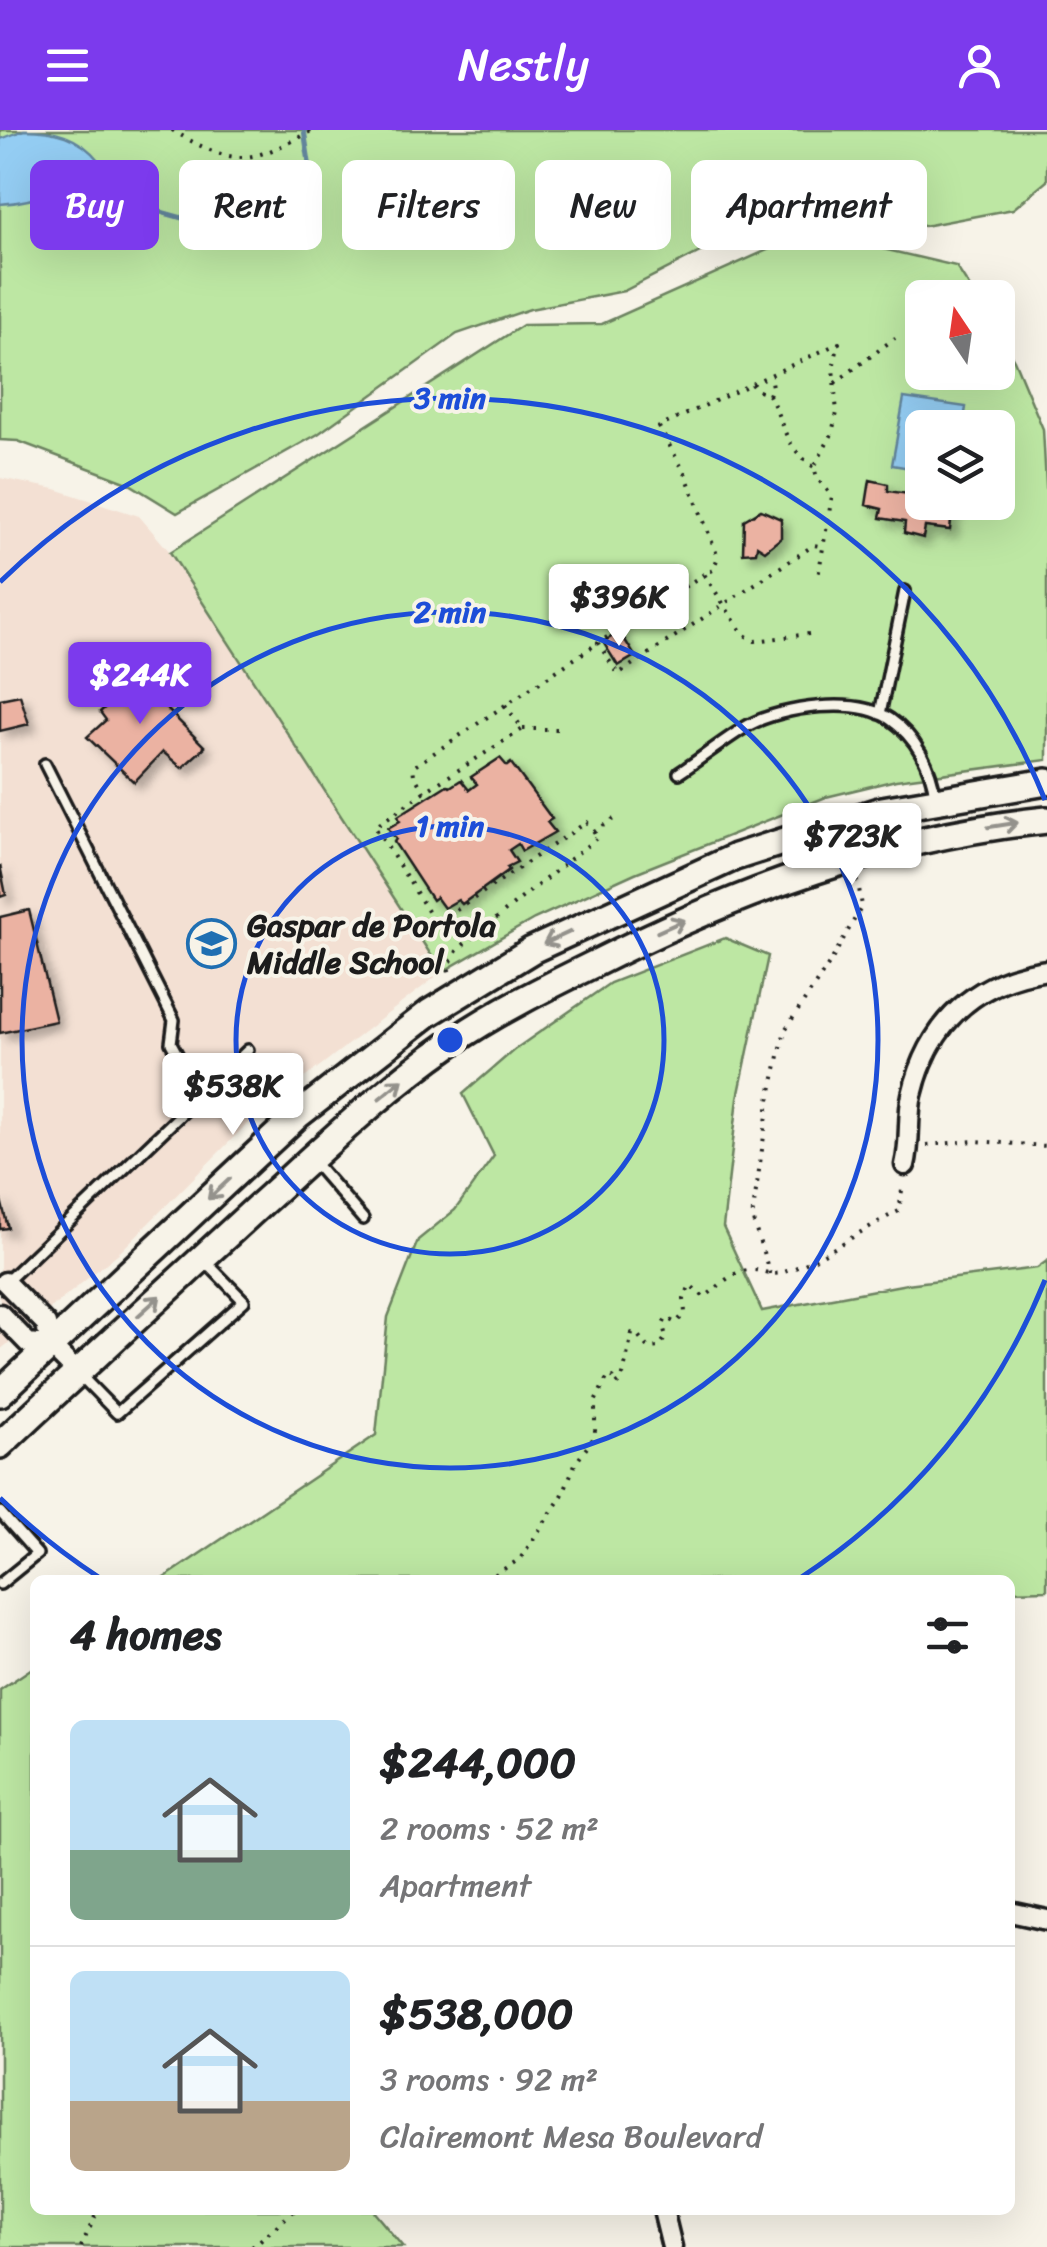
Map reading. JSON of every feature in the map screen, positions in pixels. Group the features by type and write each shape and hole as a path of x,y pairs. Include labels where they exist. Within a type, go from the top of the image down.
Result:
{"main road":[{"path":"0,1393 297,1116 429,1013 532,950 735,857 882,810 1047,782"},
{"path":"891,847 918,830 935,809 936,799"},
{"path":"0,1444 387,1092 452,1042 539,992 748,892 891,847 1047,820"}],"street":[{"path":"905,1165 910,1146 912,1097 925,1054 954,1012 974,995 1013,975 1047,970"},
{"path":"3,1284 46,1324 50,1345 78,1372"},
{"path":"0,1314 28,1343 50,1345"},
{"path":"1015,1913 1047,1920"},
{"path":"664,2215 672,2247"}],"lane":[{"path":"880,714 906,591"},
{"path":"679,773 750,725 811,705 880,714 908,735 927,762 936,799"},
{"path":"45,764 174,1020 170,1043 200,1096"},
{"path":"3,1284 248,1050"},
{"path":"311,1160 362,1219"},
{"path":"78,1372 117,1414 244,1301 202,1258"},
{"path":"0,1512 37,1554 0,1584"}],"path":[{"path":"172,130 236,159 266,154 313,130"},
{"path":"188,140 191,130"},
{"path":"835,383 895,338"},
{"path":"424,792 413,766 713,570 718,557 685,472 659,427 839,343 833,368 837,413 831,436 814,467"},
{"path":"769,395 770,374"},
{"path":"750,384 769,395 792,449 814,467 817,478 832,496 818,577"},
{"path":"598,643 618,674 814,545 825,547"},
{"path":"704,574 744,634 755,641 810,634"},
{"path":"505,705 522,730"},
{"path":"450,974 448,966 458,949 598,838 586,822 436,924 375,827 522,730 560,729"},
{"path":"594,832 618,816"},
{"path":"770,1274 752,1218 770,1094 785,1030 862,906 854,859"},
{"path":"910,1146 974,1141 1047,1146"},
{"path":"494,1575 520,1559 562,1496 574,1464 595,1436 595,1402 608,1376 613,1377 616,1386 622,1380 632,1333 648,1348 660,1347 666,1337 666,1318 676,1323 686,1313 684,1299 690,1285 704,1297 721,1282 748,1269 780,1273 898,1212 905,1165"},
{"path":"81,2247 96,2215"},
{"path":"252,2247 289,2215"}],"shaded area":[{"name":"Gaspar de Portola Middle School","path":"0,478 55,489 139,516 170,552 442,972 255,1116 121,1251 0,1350"}],"green space":[{"path":"0,130 1047,130 1047,181 1013,209 927,225 927,160 691,160 691,250 704,250 624,291 530,309 457,334 318,434 177,513 128,483 18,441 0,440"},
{"path":"767,250 887,250 956,266 965,280 905,280 905,390 1015,390 1015,362 1043,429 1047,503 1047,760 896,780 826,797 635,873 534,919 442,972 170,552 523,325 602,324"},
{"path":"725,938 768,956 738,1098 723,1227 762,1311 907,1284 1037,1268 1047,1261 1047,1590 1015,1591 1015,1575 168,1575 376,1435 388,1317 418,1240 455,1210 494,1156 463,1094 514,1050 610,983"},
{"path":"30,1669 30,2215 376,2215 403,2247 0,2247 0,1690"}],"water":[{"path":"24,130 46,131 83,146 98,160 30,160 30,199 0,204 0,139"},
{"path":"904,398 966,407 905,410 905,467 892,465"}],"building":[{"path":"870,480 888,484 888,491 905,494 905,520 951,520 950,530 925,527 923,538 904,533 905,522 880,518 882,509 866,505"},
{"path":"761,510 781,519 781,538 765,551 757,546 756,552 743,553 744,520"},
{"path":"620,632 635,656 618,666 603,642"},
{"path":"121,663 205,747 182,768 163,752 134,782 87,737 106,720 100,712 111,702 96,687"},
{"path":"20,695 29,724 0,731 0,699"},
{"path":"500,758 507,766 511,763 552,819 547,822 555,832 522,851 518,844 509,850 517,862 507,867 509,870 462,904 458,900 444,908 436,897 432,900 388,828 400,821 398,816 447,785 461,780 469,790 477,784 471,777"},
{"path":"0,865 6,895 0,897"},
{"path":"29,910 56,1021 0,1033 0,917"},
{"path":"0,1196 8,1228 0,1229"}],"waterway":[{"path":"159,211 225,230 279,231 311,175 304,130"}],"place":[{"name":"Gaspar de Portola Middle School","path":"212,943"}]}
